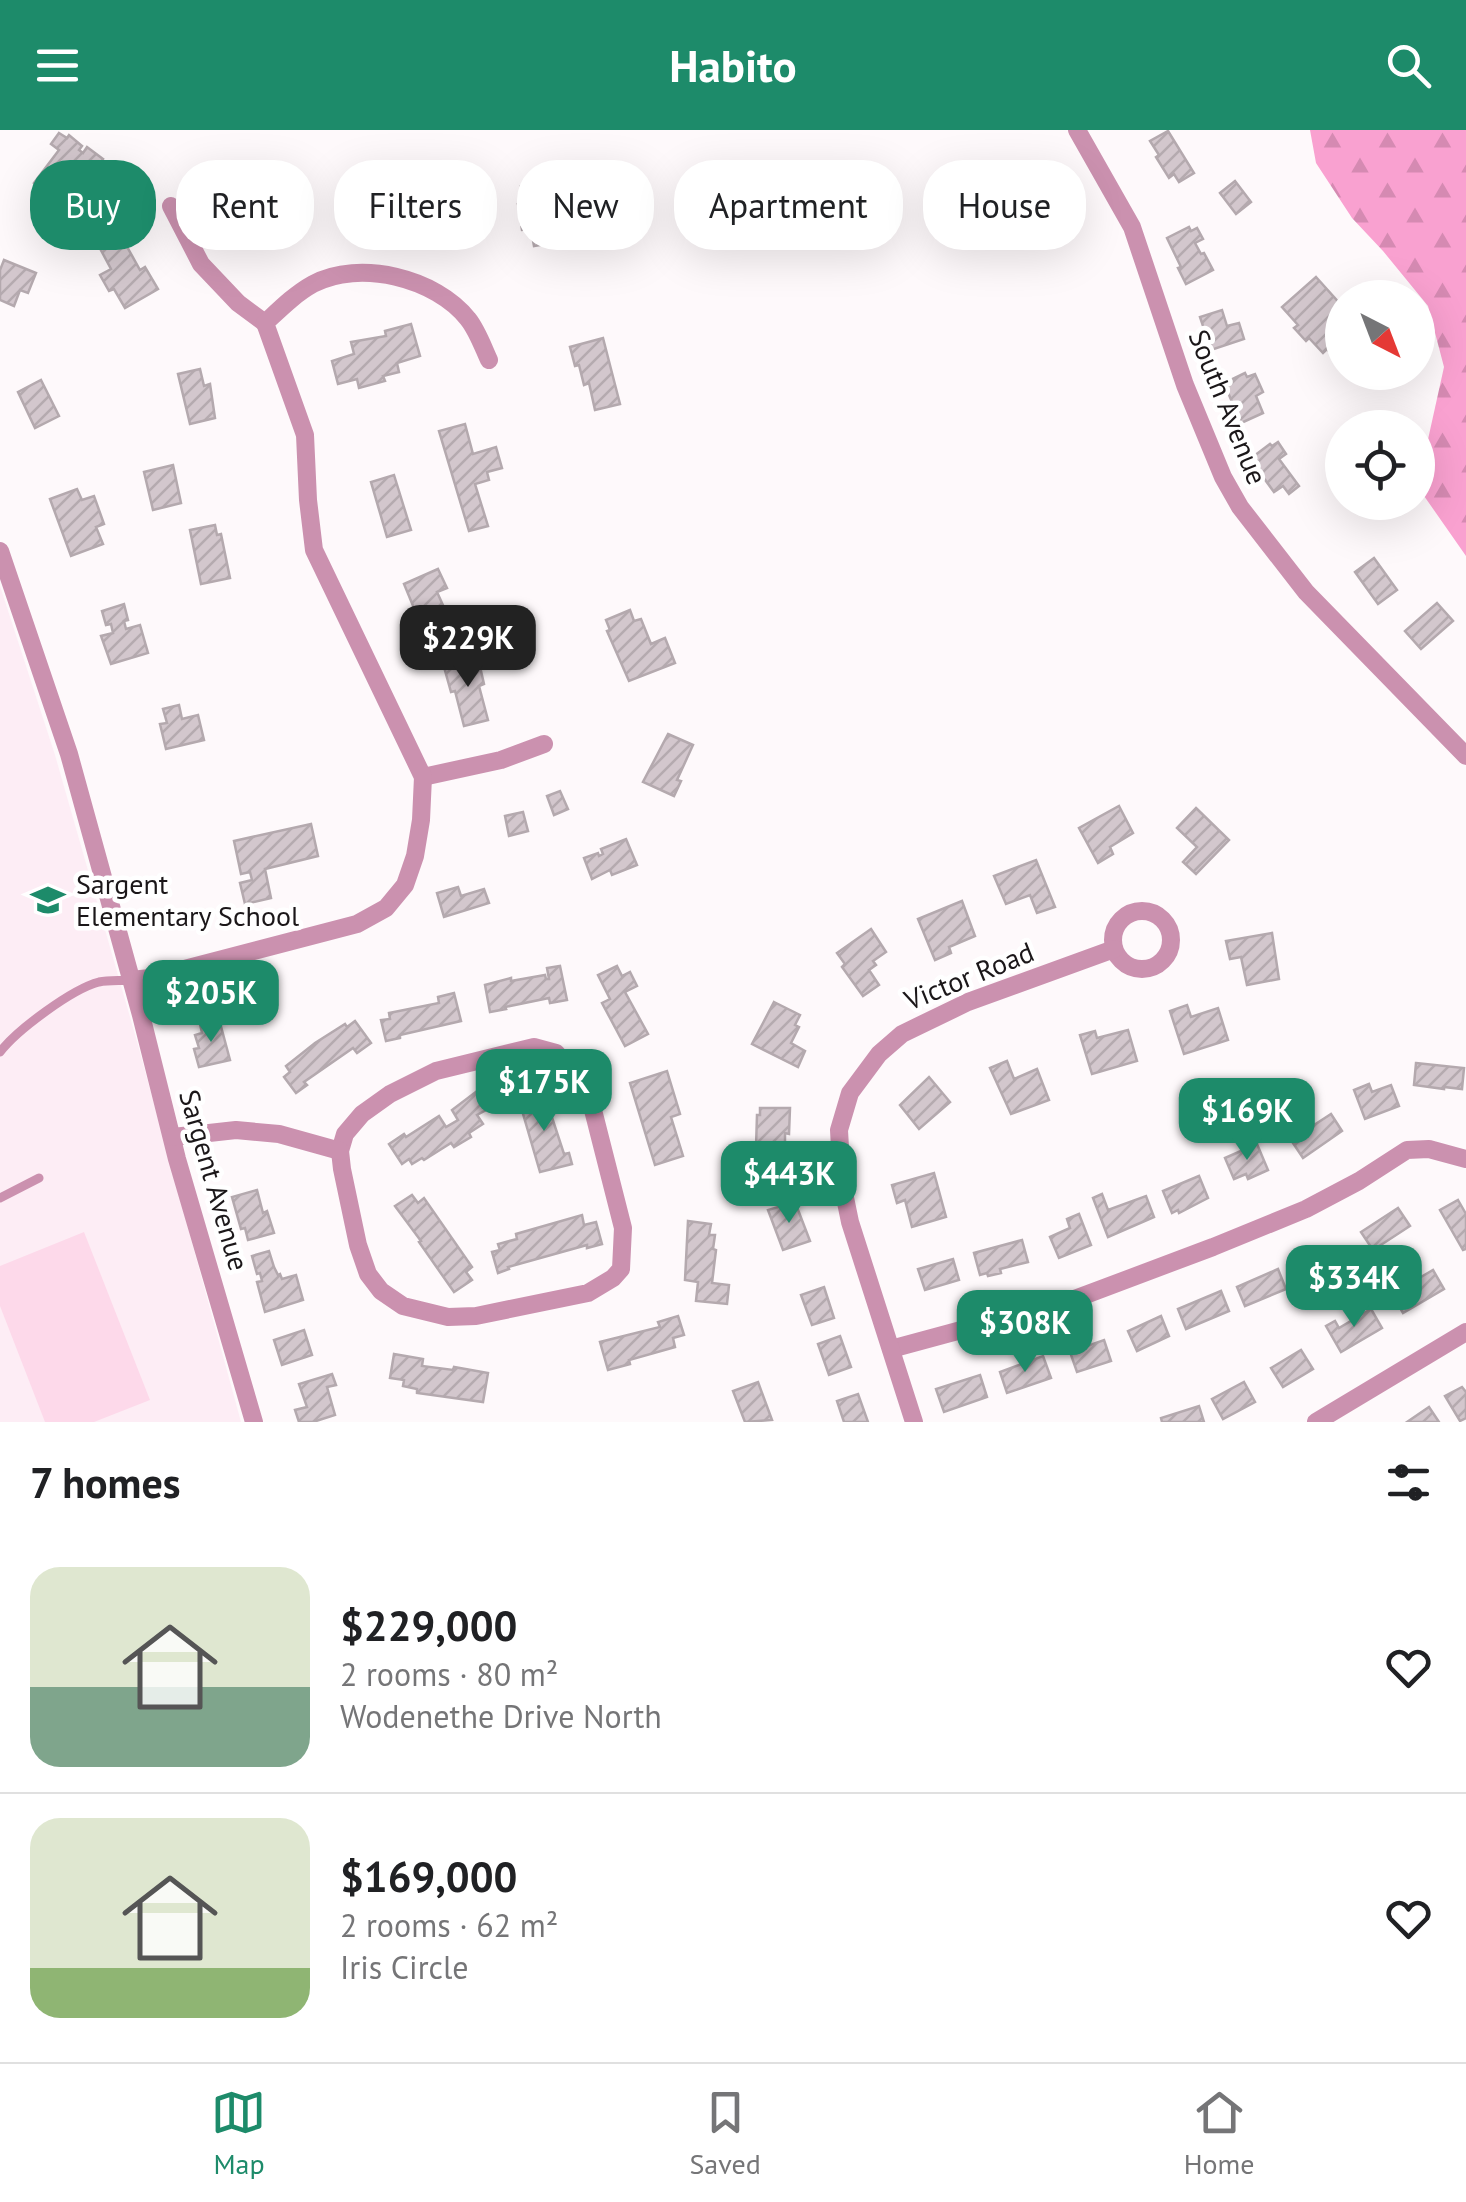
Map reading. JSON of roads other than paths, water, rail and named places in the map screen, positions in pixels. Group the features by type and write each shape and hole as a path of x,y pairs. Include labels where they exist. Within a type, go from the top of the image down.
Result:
{"street":[{"name":"South Avenue","path":"1076,130 1132,227 1185,385 1222,477 1240,507 1306,592 1466,756"},
{"path":"131,980 357,924 386,908 404,885 415,856 421,820 423,777 314,550 305,435 265,324 238,303 202,264 170,206"},
{"path":"265,324 315,282 350,272 370,272 416,283 446,298 469,320 490,360"},
{"name":"Sargent Avenue","path":"0,551 69,754 254,1422"},
{"path":"423,777 501,760 544,744"},
{"name":"Victor Road","path":"914,1422 850,1222 842,1183 839,1130 850,1093 879,1054 902,1034 968,1002 1114,949"},
{"path":"534,1047 556,1053 576,1076 594,1110 623,1228 620,1269 588,1293 476,1316 448,1316 404,1306 381,1290 368,1274 358,1246 340,1151 346,1134 362,1114 390,1094 436,1071 534,1047"},
{"path":"173,1137 236,1130 279,1134 340,1151"},
{"path":"891,1349 1072,1300 1213,1247 1306,1209 1407,1150 1428,1149 1466,1159"},
{"path":"1316,1422 1466,1332"}],"lane":[{"path":"0,1052 52,1007 97,983 131,980"},
{"path":"0,1198 39,1178"}],"place":[{"name":"Sargent Elementary School","path":"48,900"}]}
